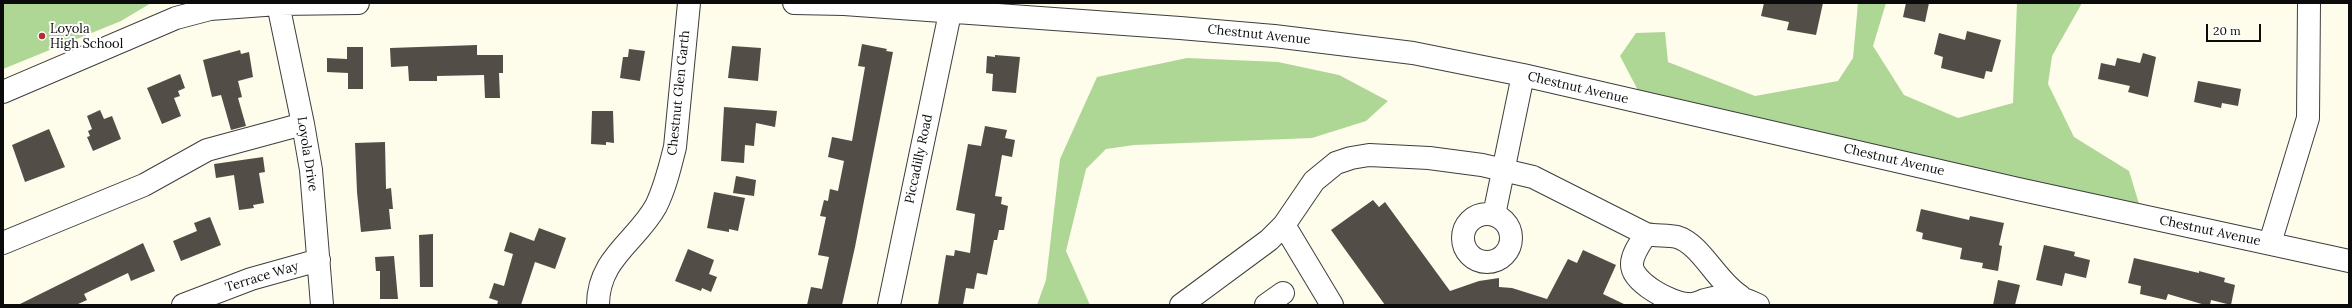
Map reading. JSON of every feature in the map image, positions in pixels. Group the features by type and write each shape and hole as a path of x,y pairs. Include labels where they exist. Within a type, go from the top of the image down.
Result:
{"street":[{"path":"3,92 176,18 194,8 210,9 278,4 358,3"},
{"name":"Chestnut Glen Garth","path":"598,305 598,292 606,273 621,247 644,223 656,206 669,170 675,147 689,3"},
{"name":"Chestnut Avenue","path":"794,3 844,4 1274,36 1413,53 1523,75 2002,185 2349,261"},
{"path":"2270,244 2308,118 2309,3"},
{"name":"Loyola Drive","path":"278,4 303,124 315,204 322,305"},
{"name":"Piccadilly Road","path":"889,305 950,13"},
{"path":"1494,215 1523,75"},
{"path":"3,243 144,185 207,150 303,124"},
{"path":"1181,305 1269,240 1284,225 1314,181 1336,163 1351,158 1369,155 1429,158 1482,165 1533,177 1646,234 1661,237 1676,237 1690,243 1722,281 1749,301"},
{"path":"1284,225 1332,305"},
{"path":"1646,234 1632,264 1633,272 1648,288 1685,304 1694,304 1727,296 1749,301"},
{"name":"Terrace Way","path":"183,305 251,278 319,260"}],"green space":[{"name":"Loyola High School","path":"3,3 151,3 121,21 3,69"},
{"path":"1858,3 1886,3 1873,46 1904,95 1958,118 2013,103 2017,3 2082,3 2052,56 2048,84 2074,137 2129,171 2140,207 1641,96 1620,56 1636,33 1665,32 1668,62 1755,96 1838,81 1853,58"},
{"path":"1187,58 1278,62 1339,75 1388,101 1366,121 1312,138 1134,145 1106,149 1086,169 1066,251 1090,305 1037,305 1046,280 1060,159 1097,77"}],"building":[{"path":"1764,3 1823,3 1816,35 1787,30 1789,22 1761,16"},
{"path":"1906,3 1929,3 1925,22 1903,17"},
{"path":"1967,31 2001,40 1992,72 1986,71 1984,79 1941,68 1943,57 1934,54 1939,33 1965,40"},
{"path":"862,44 887,49 886,51 893,52 855,247 842,305 807,305 811,287 822,289 829,257 818,255 826,217 820,216 824,200 828,201 830,189 838,191 844,161 828,157 832,137 852,141 865,67 858,66"},
{"path":"477,45 477,55 503,55 503,73 499,73 500,98 485,98 484,75 437,76 437,81 409,81 408,66 391,67 390,48"},
{"path":"732,46 761,48 758,81 728,78"},
{"path":"347,47 363,47 363,89 348,89 348,73 327,72 327,58 347,59"},
{"path":"629,49 645,51 640,81 620,78 623,57 628,57"},
{"path":"240,50 241,54 249,52 253,77 238,81 242,97 238,98 246,126 231,130 221,95 212,97 203,60"},
{"path":"2143,53 2156,57 2148,97 2128,92 2130,86 2098,79 2101,63 2115,66 2117,58 2140,63"},
{"path":"995,55 1020,57 1016,93 992,91 993,74 986,73 987,56 995,57"},
{"path":"180,74 185,88 178,91 180,96 174,98 181,116 162,124 147,88"},
{"path":"2198,81 2241,89 2238,106 2222,103 2221,108 2194,102"},
{"path":"724,107 777,111 775,127 756,123 754,146 745,145 744,163 721,161"},
{"path":"100,110 104,119 112,116 121,139 93,151 87,137 90,136 88,131 92,129 87,116"},
{"path":"592,111 613,111 614,143 606,142 606,145 591,144"},
{"path":"985,126 1007,130 1005,138 1015,140 1012,157 1002,155 995,196 1002,197 1001,204 1008,206 1004,230 999,230 997,240 994,240 987,275 977,273 974,289 966,288 963,305 938,305 946,255 954,256 955,250 970,253 975,214 956,210 968,144 981,146"},
{"path":"49,129 65,167 25,182 12,145"},
{"path":"385,142 386,189 391,188 393,209 389,209 391,229 361,232 357,192 355,143"},
{"path":"263,157 265,172 259,173 264,203 253,205 254,208 239,210 234,175 216,178 214,164"},
{"path":"736,176 756,180 754,196 733,193"},
{"path":"714,192 745,198 738,231 729,229 729,232 707,228"},
{"path":"1373,200 1379,207 1385,202 1450,291 1479,281 1499,278 1499,287 1512,288 1547,299 1568,259 1577,263 1583,250 1616,265 1603,294 1626,305 1385,305 1331,230"},
{"path":"1921,209 1969,220 1970,216 2004,223 1999,245 2002,246 1998,271 1982,268 1983,263 1960,259 1962,248 1922,239 1923,233 1916,231"},
{"path":"210,217 221,245 181,261 173,241 197,231 194,223"},
{"path":"539,228 566,238 555,269 535,262 521,305 497,305 498,301 489,298 494,283 504,286 513,254 504,251 510,232 534,241"},
{"path":"433,234 433,287 420,287 419,235"},
{"path":"143,243 155,271 131,281 128,273 84,294 87,300 76,305 18,305"},
{"path":"2044,245 2075,252 2074,256 2090,260 2086,278 2065,273 2062,286 2036,280"},
{"path":"688,249 714,260 709,274 717,277 711,292 702,288 701,291 675,281"},
{"path":"394,256 398,299 380,299 380,271 376,271 375,257"},
{"path":"2134,258 2199,273 2199,271 2225,278 2224,282 2235,285 2231,305 2211,300 2210,305 2205,305 2168,294 2166,300 2140,294 2141,286 2128,283"},
{"path":"1998,280 2020,285 2015,305 1993,305"}],"place":[{"name":"Loyola High School","path":"42,36"}]}
